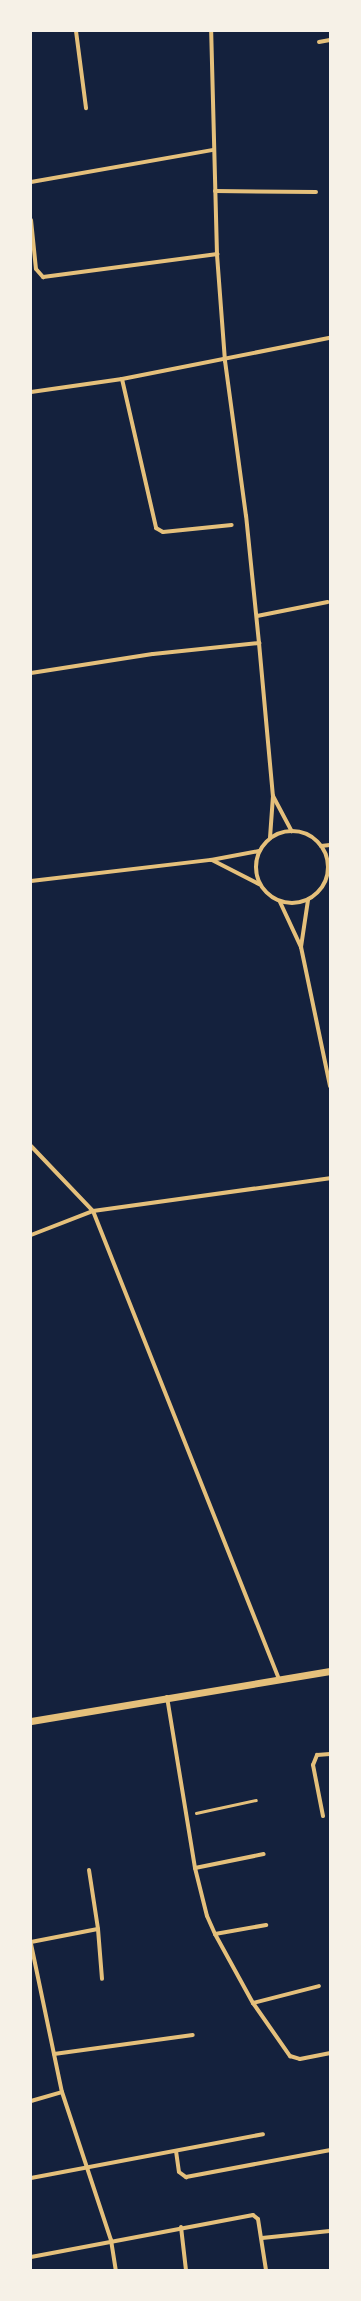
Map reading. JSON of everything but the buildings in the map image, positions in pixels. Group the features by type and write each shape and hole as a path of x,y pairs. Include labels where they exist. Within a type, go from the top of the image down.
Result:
{"street":[{"path":"76,31 86,108"},
{"path":"212,31 213,150 217,254 225,361 257,616 273,796 270,838"},
{"path":"320,42 330,40"},
{"path":"31,182 213,150"},
{"path":"215,191 316,192"},
{"path":"31,220 36,269 43,277 217,254"},
{"path":"31,392 122,379 225,361 330,338"},
{"path":"122,379 156,528 164,532 232,525"},
{"path":"257,616 328,602"},
{"path":"31,672 153,654 259,643"},
{"path":"273,796 292,831"},
{"path":"211,860 259,884 268,895 280,902 308,900 323,887 329,866 321,846 308,835 292,831 270,838 259,851 256,868 259,884"},
{"path":"321,846 330,845"},
{"path":"31,881 211,860 259,851"},
{"path":"301,947 308,900"},
{"path":"280,902 301,947 330,1086"},
{"path":"31,1146 93,1211 279,1679"},
{"path":"31,1235 93,1211 330,1178"},
{"path":"31,1721 167,1697 330,1671"},
{"path":"167,1697 195,1868 207,1916 215,1934 252,2003 290,2056 300,2059 330,2053"},
{"path":"323,1816 313,1765 317,1755 330,1754"},
{"path":"195,1868 264,1854"},
{"path":"89,1870 98,1929 102,1979"},
{"path":"215,1934 266,1925"},
{"path":"98,1929 31,1943 62,2092 111,2240 116,2270"},
{"path":"31,1975 37,1974"},
{"path":"252,2003 319,1986"},
{"path":"54,2054 194,2035"},
{"path":"31,2101 62,2092"},
{"path":"31,2178 263,2134"},
{"path":"176,2151 179,2172 186,2177 330,2150"},
{"path":"31,2257 111,2240 253,2215 258,2219 266,2270"},
{"path":"181,2227 186,2270"},
{"path":"262,2238 330,2231"}],"path":[{"path":"186,1816 256,1800"}]}
